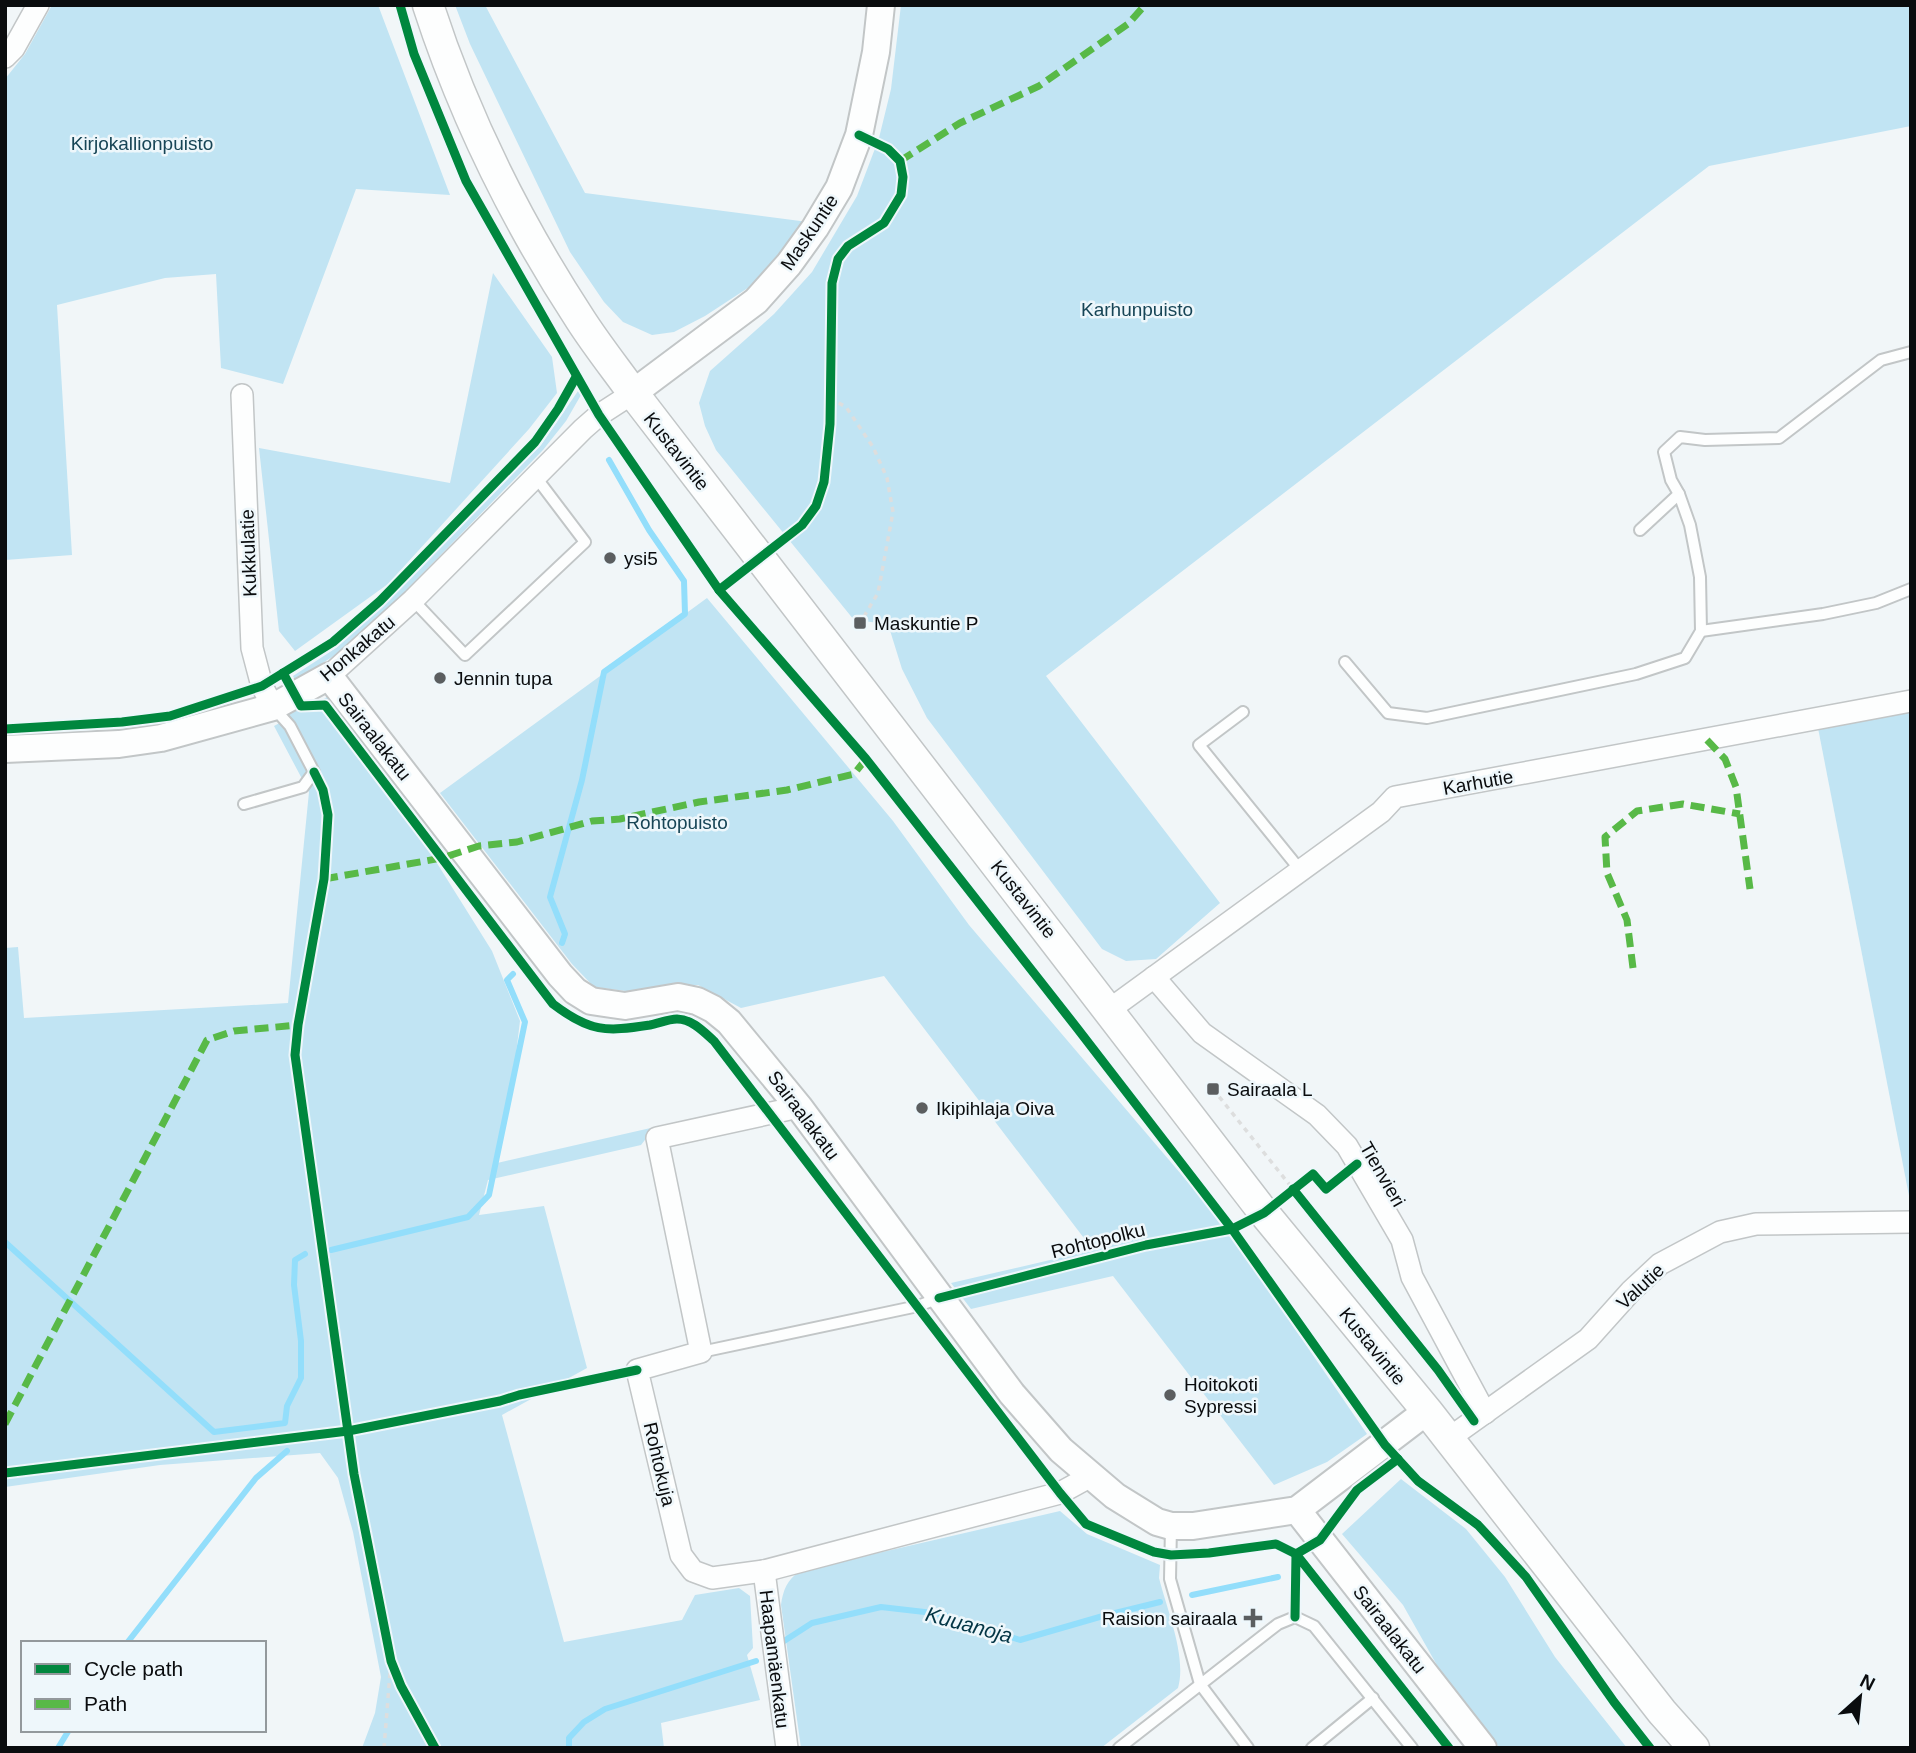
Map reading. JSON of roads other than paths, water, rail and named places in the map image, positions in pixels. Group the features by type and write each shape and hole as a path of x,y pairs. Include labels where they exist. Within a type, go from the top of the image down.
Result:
{"main road":[{"name":"Kustavintie","path":"428,5 444,56 498,176 541,257 580,320 633,393 1264,1213 1427,1411 1662,1712 1694,1748"}],"street":[{"path":"5,57 14,48 38,5"},
{"name":"Maskuntie","path":"633,393 756,301 789,264 815,228 839,188 859,135 876,52 881,5"},
{"name":"Honkakatu","path":"5,749 119,744 161,738 273,707 329,676 413,600 599,415 633,393"},
{"name":"Kukkulatie","path":"242,395 252,648 262,686 273,707"},
{"name":"Sairaalakatu","path":"329,676 575,991 591,1000 625,1006 678,997 705,1005 729,1022 799,1107 1012,1394 1062,1450 1138,1512 1171,1526 1193,1526 1297,1510 1427,1411"},
{"name":"Karhutie","path":"1110,1010 1381,812 1395,797 1911,701"},
{"name":"Tienvieri","path":"1154,978 1202,1033 1317,1115 1347,1146 1402,1240 1412,1277 1485,1413"},
{"path":"701,1352 657,1138 799,1107"},
{"name":"Valutie","path":"1448,1438 1588,1339 1631,1291 1660,1264 1720,1232 1756,1224 1911,1222"},
{"name":"Rohtokuja","path":"701,1352 637,1370 681,1555 692,1571 712,1577 764,1571 1060,1493 1091,1476"},
{"name":"Sairaalakatu","path":"1297,1510 1483,1748"},
{"name":"Haapamäenkatu","path":"764,1571 787,1748"}],"lane":[{"path":"1345,662 1388,713 1427,718 1636,674 1685,658 1701,631 1700,578 1690,525 1671,480 1664,452 1680,437 1705,440 1779,438 1881,360 1911,352"},
{"path":"413,600 466,654 585,542 535,476"},
{"path":"1640,530 1679,494"},
{"path":"1701,631 1823,614 1876,603 1911,589"},
{"path":"244,804 303,787 314,772 290,726 273,707"},
{"path":"1243,712 1199,745 1301,871"},
{"path":"701,1352 918,1306 939,1298"},
{"path":"1171,1526 1170,1579 1200,1684 1248,1748"},
{"path":"1119,1748 1278,1624 1295,1617 1314,1626 1412,1748"},
{"path":"1312,1748 1373,1698"}],"waterway":[{"path":"562,943 565,934 550,897 582,780 604,672 685,614 684,581 649,530 609,460"},
{"path":"331,1250 468,1217 489,1195 525,1022 507,980 513,974"},
{"path":"5,1242 214,1432 285,1423 287,1406 301,1378 301,1341 294,1285 295,1260 305,1254"},
{"path":"129,1641 256,1478 287,1451"},
{"name":"Kuuanoja","path":"1192,1595 1278,1577"},
{"name":"Kuuanoja","path":"781,1643 812,1623 881,1607 942,1614 1020,1640 1160,1602"},
{"name":"Kuuanoja","path":"569,1748 569,1738 584,1722 605,1709 756,1661"},
{"path":"58,1748 68,1732"}],"place":[{"name":"ysi5","path":"610,558"},
{"name":"Maskuntie P","path":"860,623"},
{"name":"Jennin tupa","path":"440,678"},
{"name":"Sairaala L","path":"1213,1089"},
{"name":"Ikipihlaja Oiva","path":"922,1108"},
{"name":"Hoitokoti Sypressi","path":"1170,1395"},
{"name":"Raision sairaala","path":"1253,1618"}],"park label":[{"name":"Kirjokallionpuisto","path":"142,143"},
{"name":"Karhunpuisto","path":"1137,309"},
{"name":"Rohtopuisto","path":"677,822"}]}
